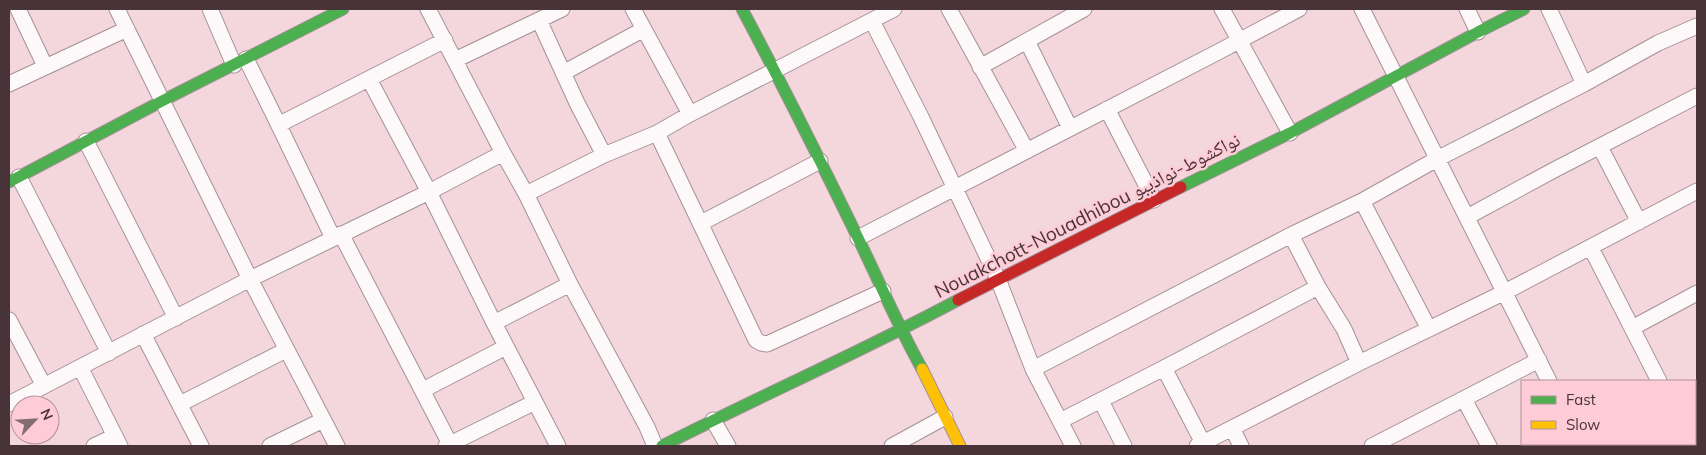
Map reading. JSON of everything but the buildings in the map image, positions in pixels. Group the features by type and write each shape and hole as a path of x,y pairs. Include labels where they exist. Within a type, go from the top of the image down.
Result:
{"main road":[{"path":"14,180 162,101 343,9"},
{"path":"742,9 775,70 858,238 901,331 926,376 960,446"},
{"name":"Nouakchott-Nouadhibou نواكشوط-نواذيبو","path":"662,446 901,331 998,279 1290,133 1524,9"}],"street":[{"path":"18,9 45,66"},
{"path":"117,9 250,279 337,446"},
{"path":"210,9 240,62 280,124 296,164 423,390 448,445 535,402"},
{"path":"428,9 503,154 526,194 570,284 647,427 655,446"},
{"path":"455,60 562,9"},
{"path":"633,9 690,114"},
{"path":"526,194 604,155 656,133 894,9"},
{"path":"949,9 1027,151"},
{"path":"980,67 1084,9"},
{"path":"1222,9 1290,133"},
{"path":"858,238 1298,9"},
{"path":"1362,9 1548,380"},
{"path":"1467,9 1478,32"},
{"path":"1549,9 1584,84"},
{"path":"539,20 604,155"},
{"path":"872,21 998,279 1032,369 1073,446"},
{"path":"1032,369 1291,235 1362,201 1437,158 1584,84 1658,43 1697,26"},
{"path":"9,84 127,29"},
{"path":"563,73 644,30"},
{"path":"280,124 445,40"},
{"path":"1027,40 1070,128"},
{"path":"369,80 429,192 506,347 558,446"},
{"path":"1468,217 1697,96"},
{"path":"1107,109 1154,200"},
{"path":"656,133 756,340 766,344 883,291"},
{"path":"86,142 176,318"},
{"path":"1600,146 1639,222"},
{"path":"9,404 250,279 503,154"},
{"path":"701,223 820,161"},
{"path":"14,180 109,352"},
{"path":"1164,368 1200,445 1359,363 1591,248 1697,191"},
{"path":"1362,201 1429,329"},
{"path":"1291,235 1318,287 1344,329 1359,363"},
{"path":"1591,248 1658,380"},
{"path":"494,323 570,284"},
{"path":"1060,421 1318,287"},
{"path":"1632,328 1697,293"},
{"path":"9,320 13,339 44,386"},
{"path":"143,334 202,446"},
{"path":"423,390 506,347"},
{"path":"180,404 286,350"},
{"path":"1372,446 1397,441 1464,399 1538,360"},
{"path":"80,367 118,441 94,446"},
{"path":"1464,399 1489,446"},
{"path":"1100,401 1124,446"},
{"path":"892,446 945,417"},
{"path":"270,446 323,420"},
{"path":"714,420 728,446"},
{"path":"1232,428 1241,446"}],"traffic: fast":[{"path":"9,182 162,101 343,9"},
{"path":"742,9 772,65 922,369"},
{"path":"1181,187 1290,133 1524,9"},
{"path":"662,446 885,338 958,300"}],"traffic: slow":[{"path":"922,369 960,446"}],"traffic: jam":[{"path":"958,300 1181,187"}]}
